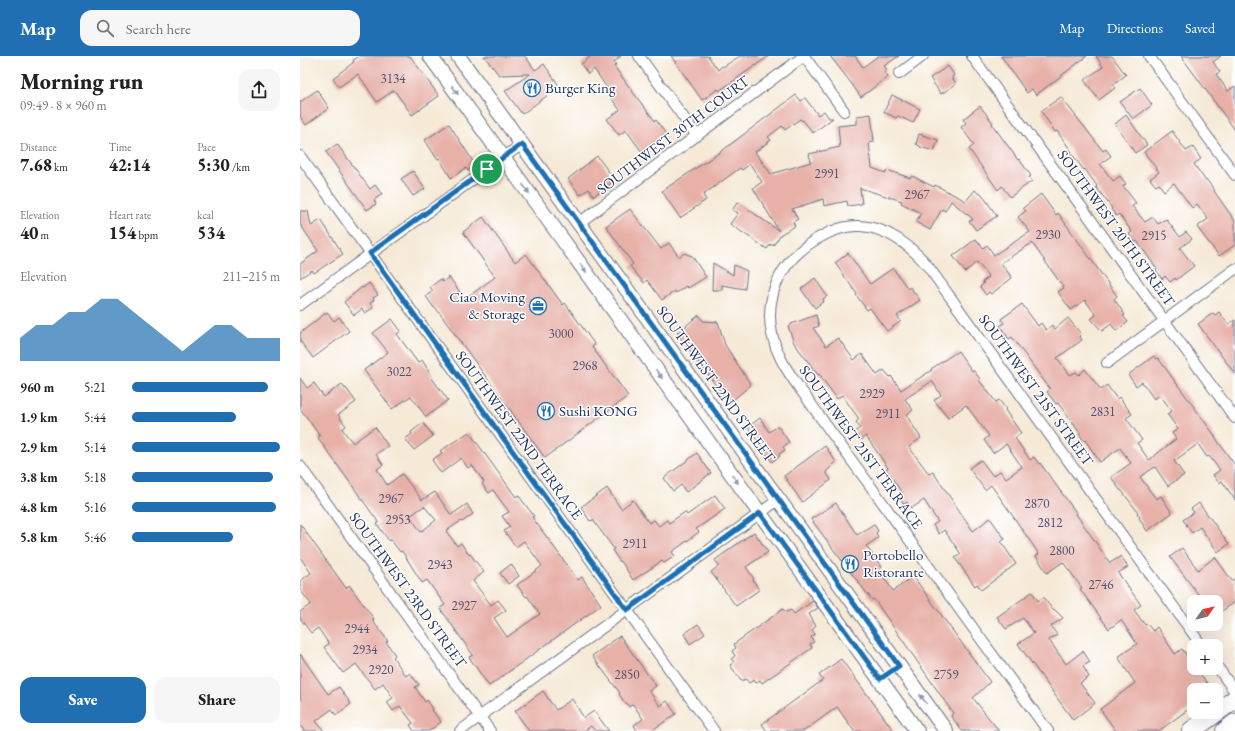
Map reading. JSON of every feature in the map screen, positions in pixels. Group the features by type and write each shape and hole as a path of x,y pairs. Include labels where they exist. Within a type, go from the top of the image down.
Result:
{"highway":[{"path":"1191,731 1235,699"},
{"path":"1225,731 1235,724"}],"main road":[{"name":"SOUTHWEST 22ND STREET","path":"458,56 946,731"},
{"path":"433,57 560,237 917,731"},
{"path":"560,237 579,223"},
{"path":"880,679 899,666"}],"street":[{"path":"639,56 697,136"},
{"path":"804,56 844,111"},
{"name":"SOUTHWEST 30TH COURT","path":"579,223 804,56"},
{"path":"899,74 923,56"},
{"name":"SOUTHWEST 20TH STREET","path":"972,56 1235,418"},
{"path":"1149,56 1235,175"},
{"path":"300,305 522,144"},
{"name":"SOUTHWEST 22ND TERRACE","path":"300,156 714,731"},
{"name":"SOUTHWEST 21ST STREET","path":"804,247 837,229 860,226 885,233 898,239 919,255 1197,639"},
{"name":"SOUTHWEST 21ST TERRACE","path":"804,247 790,262 777,280 770,303 772,336 781,360 826,425 1048,731"},
{"path":"1107,363 1235,269"},
{"name":"SOUTHWEST 23RD STREET","path":"300,466 490,731"},
{"path":"460,731 778,500"},
{"path":"1223,675 1235,692"}],"building":[{"path":"360,56 410,56 439,96 412,115 394,90 377,102 358,74 339,87 333,78 354,62 353,60"},
{"name":"Burger King","path":"484,56 525,56 535,70 544,64 558,84 547,92 548,95 522,114 505,91 530,74 499,75"},
{"path":"591,56 621,56 614,62 616,65 614,66 666,134 642,152 626,130 619,135 607,119 620,110 606,91 608,89 594,69 588,74 581,64"},
{"path":"671,56 708,56 718,70 722,66 723,67 740,56 769,56 719,91 718,89 702,100"},
{"path":"830,56 855,56 863,67 878,56 899,56 884,66 887,69 884,72 888,77 861,97"},
{"path":"1001,56 1087,56 1036,95 1032,89 1027,93"},
{"path":"1096,56 1112,56 1126,75 1113,85 1115,88 1099,100 1084,80 1103,67"},
{"path":"1181,56 1221,56 1213,62 1220,72 1216,74 1228,91 1235,86 1235,130"},
{"path":"948,66 954,75 952,77 956,84 941,94 930,78"},
{"path":"1140,88 1152,105 1133,119 1120,102"},
{"path":"317,90 329,108 306,125 300,117 300,102"},
{"path":"796,95 801,101 805,98 818,115 824,111 829,118 833,118 813,133 803,120 802,121 800,119 785,130 782,126 768,137 771,140 755,152 771,174 811,162 809,154 840,147 838,126 857,124 857,116 871,114 874,142 869,143 872,168 886,173 887,170 910,178 912,176 934,187 935,185 966,201 975,190 979,194 981,193 997,216 976,230 969,221 973,219 951,201 945,211 942,209 930,230 916,222 921,213 901,203 902,201 860,188 862,204 848,206 847,201 824,206 823,199 792,209 798,219 793,222 795,226 781,234 773,246 771,244 767,249 730,224 738,213 732,210 738,202 779,231 753,188 762,182 750,164 742,170 740,168 703,195 706,200 680,218 662,191 723,150"},
{"path":"892,95 920,109 913,123 898,116 896,118 884,112"},
{"path":"1061,97 1103,151 1106,149 1111,156 1100,164 1113,181 1120,176 1126,184 1123,186 1136,203 1132,206 1145,222 1153,217 1158,224 1166,219 1180,237 1186,232 1192,239 1180,248 1194,266 1176,280 1175,278 1170,282 1165,276 1162,279 1156,270 1157,269 1137,241 1135,242 1129,234 1132,232 1119,214 1116,216 1085,169 1084,170 1071,153 1072,152 1057,131 1055,132 1041,111"},
{"path":"980,106 1031,176 1029,177 1032,181 1010,197 1002,186 998,190 969,149 974,145 961,127 966,123 963,119"},
{"path":"1126,115 1147,145 1135,153 1115,124"},
{"path":"449,124 474,163 473,167 468,171 466,168 451,178 439,158 437,159 425,140"},
{"path":"1172,131 1186,151 1193,147 1201,159 1194,164 1215,191 1235,221 1235,245 1219,256 1197,227 1208,219 1197,204 1192,208 1174,183 1164,191 1159,184 1156,186 1150,179 1159,172 1144,152"},
{"path":"919,134 938,140 934,151 920,147 916,144"},
{"path":"337,144 370,189 375,185 382,194 374,200 376,204 367,210 326,152"},
{"path":"597,156 615,180 594,196 589,189 580,195 568,179"},
{"path":"413,171 425,189 413,196 401,179"},
{"path":"1041,194 1056,215 1058,213 1117,296 1114,299 1128,322 1116,331 1111,324 1102,331 1091,319 1096,315 1085,300 1071,310 1058,292 1064,288 1032,243 1001,263 1012,278 991,294 989,292 986,295 980,287 984,283 982,282 989,277 977,262 965,272 953,256 976,239 983,248 987,245 994,255 1030,232 1018,217 1026,211 1023,208"},
{"path":"630,209 661,249 669,243 679,257 684,253 692,256 706,277 688,288 686,286 676,293 675,291 662,300 647,280 644,283 630,266 633,264 606,226"},
{"path":"300,211 308,211 311,226 321,220 343,254 314,273 312,270 300,278 300,264 318,251 300,224"},
{"path":"483,217 515,262 526,254 563,305 565,303 595,345 592,347 628,396 545,458 426,296 433,291 430,287 441,279 443,282 449,277 465,299 495,277 463,232"},
{"path":"848,253 870,284 893,268 908,289 910,287 920,300 897,316 901,321 887,331 870,308 867,310 835,263"},
{"path":"713,263 733,275 734,265 747,271 745,289 722,285 722,290 712,290"},
{"path":"815,278 827,296 823,299 824,301 815,308 801,289"},
{"path":"369,283 378,295 373,298 374,300 370,303 373,308 365,313 362,309 354,315 344,302"},
{"path":"1022,304 1038,326 1041,323 1046,330 1052,325 1055,329 1068,318 1081,334 1079,336 1082,340 1057,358 1070,375 1076,372 1079,375 1085,369 1101,390 1107,385 1117,399 1119,397 1132,414 1126,418 1142,440 1137,443 1149,460 1176,439 1172,433 1178,429 1167,414 1172,411 1160,395 1154,399 1142,382 1136,386 1128,375 1154,356 1156,359 1158,358 1235,465 1235,500 1222,481 1219,483 1213,475 1220,470 1209,456 1207,457 1198,444 1174,461 1184,475 1168,486 1155,467 1140,477 1156,499 1161,496 1172,513 1147,531 1139,518 1138,512 1111,477 1131,463 1120,448 1100,462 1058,403 1056,404 1047,392 1050,389 1012,337 1009,339 1000,326 1004,323 1001,319"},
{"path":"327,312 334,321 339,317 349,331 313,358 300,341 300,333"},
{"path":"1219,312 1228,324 1235,320 1235,374 1198,324 1213,313 1215,315"},
{"path":"699,315 703,321 718,322 725,345 751,385 729,403 677,333"},
{"path":"816,315 819,326 813,328 826,346 838,338 854,360 862,354 877,375 884,370 890,377 891,376 901,390 958,351 996,402 999,400 1006,409 1005,410 1021,433 1015,438 1030,460 1034,457 1039,464 1040,463 1110,563 1121,556 1128,567 1118,573 1141,605 1134,610 1145,625 1147,624 1153,631 1157,627 1175,654 1182,649 1187,656 1187,675 1201,675 1207,683 1187,683 1187,710 1159,731 1116,731 1100,709 1135,683 1118,657 1137,644 1121,620 1109,629 1080,589 1082,588 1063,562 1047,573 1036,556 1039,554 991,485 985,490 969,468 981,460 993,476 1000,471 1006,478 1022,467 1006,444 993,453 984,440 989,436 966,405 948,418 934,400 941,395 932,381 905,399 913,410 906,415 921,438 909,447 929,474 933,472 973,531 990,518 1005,539 1001,542 1016,564 981,590 977,584 975,586 955,558 961,554 944,530 939,534 933,525 938,522 924,500 912,508 907,502 904,504 898,496 902,493 886,469 888,468 866,436 861,440 855,432 860,428 856,422 859,419 842,395 837,399 794,343 788,326"},
{"path":"392,319 401,331 397,334 418,363 422,360 432,376 431,377 448,400 426,417 411,396 392,409 364,370 388,352 373,333"},
{"path":"300,378 307,388 314,383 324,397 342,384 356,402 338,415 346,426 342,429 353,443 375,427 388,446 376,454 383,465 377,469 387,485 402,474 422,500 435,492 451,515 467,504 473,514 446,531 457,546 461,543 484,572 473,581 491,605 498,600 506,610 494,618 507,637 540,614 517,585 542,566 524,541 516,547 504,531 510,527 502,516 509,512 493,490 489,493 482,484 484,482 472,465 468,468 461,458 441,473 432,460 442,453 440,451 469,432 516,497 518,495 534,516 532,517 578,580 582,577 601,605 489,686 469,657 473,655 440,608 445,605 427,580 422,583 402,551 400,552 391,540 389,541 377,524 379,523 318,438 320,436 300,408","holes":["424,506 436,520 421,532 410,516"]},
{"path":"760,418 769,432 778,426 789,442 783,447 785,450 779,454 780,456 772,462 748,427"},
{"path":"423,423 433,436 414,450 405,439 412,434 411,432"},
{"path":"825,446 836,462 826,472 831,480 802,502 784,476"},
{"path":"697,453 711,473 686,492 681,485 673,491 664,478"},
{"path":"607,488 621,509 633,500 649,523 654,520 659,526 667,520 669,523 685,512 687,515 715,495 725,509 696,529 699,532 672,552 675,556 664,563 662,561 633,580 612,550 614,549 593,520 590,521 581,507"},
{"path":"836,503 857,535 874,524 878,531 876,533 878,538 866,546 882,567 879,570 893,591 913,576 990,682 973,698 999,731 962,731 951,716 953,713 874,599 872,600 811,519"},
{"path":"1199,503 1229,544 1218,552 1200,527 1192,533 1183,520 1194,512 1191,509"},
{"path":"300,524 346,588 349,585 374,619 372,620 388,641 386,642 395,655 393,657 406,676 410,673 419,685 415,687 425,702 427,700 441,722 429,731 414,731 410,725 413,723 400,706 393,711 387,702 393,698 383,683 375,689 356,664 343,673 324,647 329,644 318,628 311,633 300,618 300,612 311,604 300,590 300,581 311,573 300,557"},
{"path":"754,532 768,552 746,567 759,590 736,606 711,572 719,566 715,560"},
{"path":"1182,548 1198,570 1215,557 1232,581 1235,579 1235,602 1223,610 1223,595 1199,595 1170,557"},
{"path":"511,564 519,576 508,584 500,573"},
{"path":"1032,592 1038,601 1043,597 1053,610 1054,609 1063,618 1051,626 1057,635 1049,640 1066,664 1083,651 1090,662 1083,666 1089,677 1080,683 1095,703 1073,720 1018,644 1034,633 1023,618 1006,629 997,617"},
{"path":"813,601 818,608 809,614 816,626 812,630 815,634 811,637 814,642 810,644 812,648 762,683 760,680 756,683 754,680 749,683 746,679 741,681 730,665 734,662 731,659 735,656 732,651 736,648 734,644 783,609 786,612 791,610 794,614"},
{"path":"698,624 705,634 690,644 684,634"},
{"path":"620,636 656,686 649,691 660,706 667,701 676,714 651,731 637,731 634,725 643,719 633,704 629,707 627,703 625,703 619,694 620,693 592,656"},
{"path":"300,654 328,694 339,687 351,704 336,715 332,709 316,721 324,731 304,731 300,725"},
{"path":"841,659 894,731 854,731 837,707 804,731 767,731 762,724 823,680 819,675"},
{"path":"543,691 556,710 572,699 584,718 594,711 609,731 595,731 591,726 584,731 529,731 515,711"}],"place":[{"name":"Burger King","path":"532,88"},
{"name":"Ciao Moving & Storage","path":"538,306"},
{"name":"Sushi KONG","path":"546,411"},
{"name":"Portobello Ristorante","path":"850,564"}],"route":[{"path":"522,144 899,666 880,679 760,513 627,610 370,253 487,169 522,144"}]}
